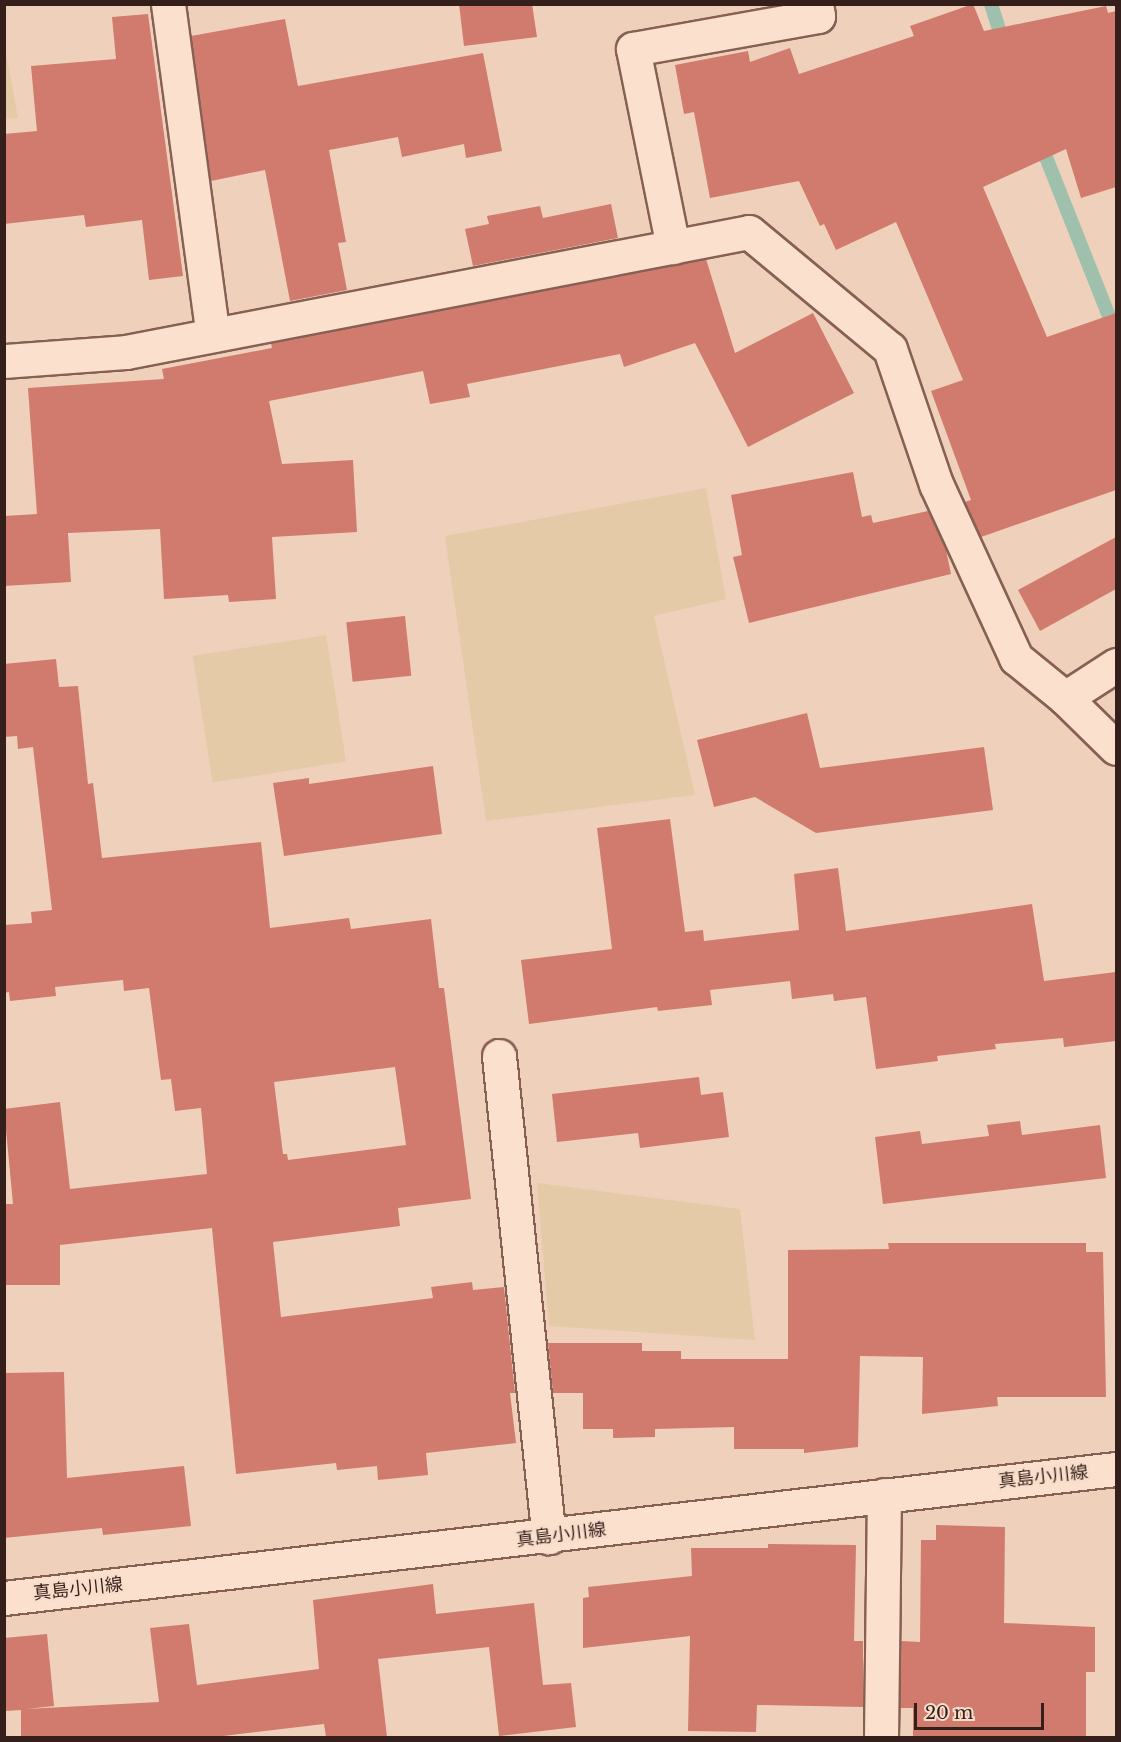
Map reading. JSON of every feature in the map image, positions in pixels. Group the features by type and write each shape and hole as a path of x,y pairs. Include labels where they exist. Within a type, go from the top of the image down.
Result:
{"street":[{"path":"168,4 213,335"},
{"path":"673,247 633,49 818,16 816,4"},
{"path":"4,361 126,352 749,232 890,349 936,484 1016,658 1065,698 1116,748"},
{"path":"1065,698 1116,665"},
{"path":"499,1056 549,1537"},
{"name":"真島小川線","path":"4,1598 549,1537 884,1495 1116,1469"},
{"path":"881,1737 884,1495"}],"shaded area":[{"path":"5,47 18,118 4,119"},
{"path":"706,488 726,599 654,616 695,795 486,821 445,536"},
{"path":"326,635 346,761 213,783 193,656"},
{"path":"537,1183 740,1209 755,1340 549,1326"}],"building":[{"path":"459,4 532,4 537,37 464,46"},
{"path":"973,4 984,31 1106,6 1108,13 1116,11 1116,187 1081,198 1066,149 983,187 1047,337 1116,313 1116,490 981,537 965,502 971,500 931,391 963,380 896,222 836,250 824,224 820,226 799,181 710,198 694,112 684,114 675,65 748,51 750,62 790,48 799,74 914,36 910,26"},
{"path":"148,14 183,276 149,280 142,220 86,227 84,215 4,224 4,134 37,131 31,66 116,59 112,17"},
{"path":"285,19 298,86 483,53 502,151 466,158 464,144 402,157 398,137 329,150 346,242 338,243 347,290 290,301 265,170 211,181 191,36"},
{"path":"611,204 618,238 473,266 465,229 489,224 487,216 540,206 543,218"},
{"path":"706,259 735,353 813,313 854,393 748,447 695,343 624,367 620,354 467,384 470,397 430,404 423,371 269,401 282,464 353,460 357,532 272,537 276,599 229,602 228,595 164,599 160,529 68,533 71,582 4,586 4,516 37,514 28,388 164,379 162,369 272,348 271,343"},
{"path":"853,472 862,517 871,515 873,523 928,511 946,550 951,574 749,623 733,557 742,555 731,495"},
{"path":"1116,537 1116,589 1040,631 1018,590"},
{"path":"405,616 411,676 353,682 346,622"},
{"path":"56,659 59,687 78,686 88,784 93,783 102,858 261,842 270,928 349,918 351,929 431,919 439,988 444,988 471,1199 398,1208 400,1226 273,1242 281,1317 433,1298 431,1287 472,1282 473,1290 504,1287 515,1393 510,1393 516,1443 426,1453 428,1475 378,1480 377,1466 337,1470 336,1463 236,1474 212,1228 60,1245 60,1285 4,1285 4,1204 13,1204 4,1109 60,1102 70,1189 207,1174 201,1108 175,1111 171,1079 161,1080 149,988 124,991 123,980 55,987 56,996 10,1001 9,992 4,993 4,925 32,923 31,912 52,910 33,747 18,749 17,736 4,737 4,664","holes":["395,1067 406,1145 288,1160 287,1154 283,1154 274,1082"]},
{"path":"807,713 820,768 984,747 993,810 816,833 755,797 714,807 697,740"},
{"path":"433,766 442,834 284,856 273,783 309,778 309,784"},
{"path":"670,819 685,932 703,930 704,941 799,930 794,874 838,868 846,931 1032,904 1044,981 1116,972 1116,1041 1064,1047 1063,1038 995,1044 996,1049 937,1056 938,1061 876,1069 866,997 834,1001 833,994 792,999 790,981 710,990 712,1005 658,1011 657,1007 529,1024 521,960 612,949 597,828"},
{"path":"699,1077 701,1095 723,1092 729,1137 640,1148 638,1133 557,1142 552,1094"},
{"path":"1020,1121 1022,1135 1100,1125 1106,1178 883,1204 875,1137 920,1131 922,1144 989,1136 987,1125"},
{"path":"888,1243 1086,1243 1086,1252 1103,1252 1106,1397 997,1397 998,1406 922,1414 923,1357 860,1356 858,1447 804,1453 804,1449 734,1449 734,1427 655,1429 655,1437 613,1438 613,1429 583,1429 583,1393 553,1393 548,1343 642,1343 642,1351 681,1351 681,1359 788,1359 788,1250 889,1249"},
{"path":"64,1372 67,1478 184,1466 191,1526 103,1535 102,1528 4,1538 4,1373"},
{"path":"936,1525 1005,1527 1004,1623 1095,1627 1095,1672 1086,1672 1086,1737 913,1737 913,1708 900,1708 901,1641 920,1642 921,1540 936,1540"},
{"path":"768,1544 856,1545 854,1641 863,1641 863,1707 757,1705 756,1732 688,1731 690,1636 583,1648 583,1598 589,1597 588,1587 692,1576 691,1548 768,1548"},
{"path":"433,1584 436,1614 534,1603 543,1685 571,1683 576,1727 499,1736 489,1647 378,1659 387,1737 326,1737 324,1724 215,1737 21,1737 21,1710 4,1711 4,1638 47,1634 54,1706 26,1709 159,1702 150,1628 189,1624 197,1685 319,1669 313,1600"}],"waterway":[{"path":"991,4 1004,45"},
{"path":"1040,142 1116,334"}]}
